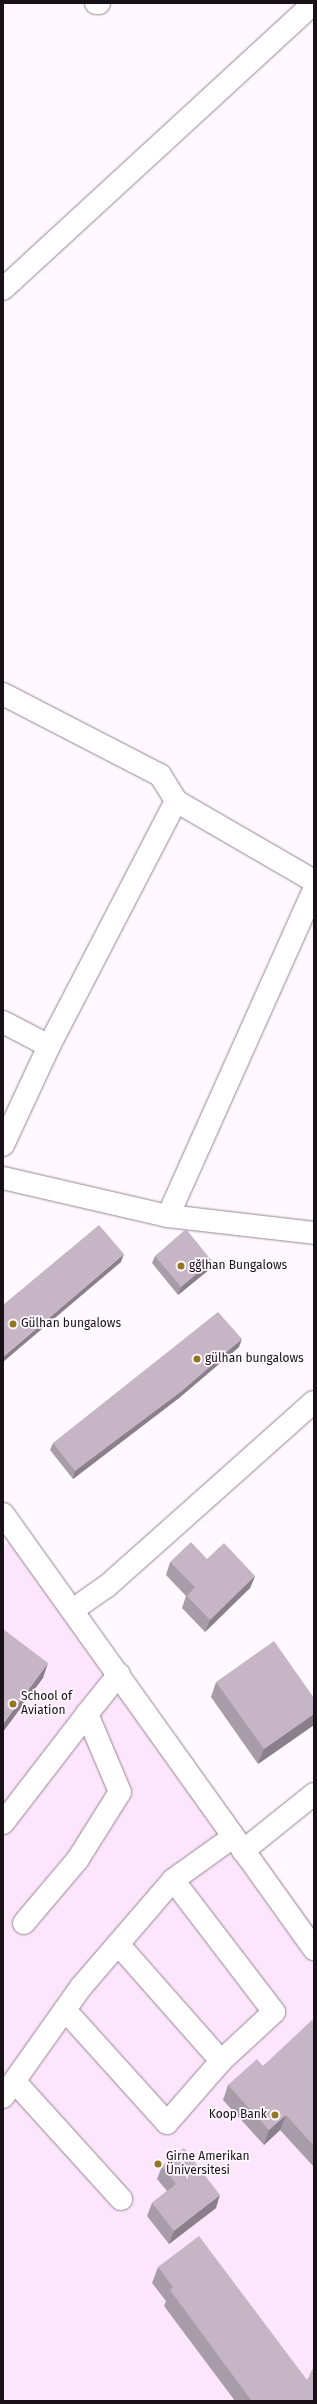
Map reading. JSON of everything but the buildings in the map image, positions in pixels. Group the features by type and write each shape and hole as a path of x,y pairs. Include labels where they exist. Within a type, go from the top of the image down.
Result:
{"street":[{"path":"3,288 314,3"},
{"path":"3,694 160,775 176,801 314,881"},
{"path":"3,1144 49,1046 176,801"},
{"path":"168,1216 314,889"},
{"path":"3,1022 49,1046"},
{"path":"3,1178 168,1216 314,1233"},
{"path":"74,1609 106,1587 314,1402"},
{"path":"3,1514 74,1609 238,1844 314,1949"},
{"path":"3,1824 119,1674"},
{"path":"24,1923 78,1859 120,1792 87,1714"},
{"path":"121,2200 9,2089 65,2010 118,1944 173,1880 238,1844 314,1794"},
{"path":"65,2010 167,2123 221,2062 274,2012 173,1880"},
{"path":"118,1944 221,2062"}],"shaded area":[{"name":"Girne Amerikan Üniversitesi","path":"25,1529 314,1926 314,2401 3,2401 3,1547"}],"place":[{"name":"gğlhan Bungalows","path":"181,1266"},
{"name":"Gülhan bungalows","path":"13,1324"},
{"name":"gülhan bungalows","path":"197,1359"},
{"name":"School of Aviation","path":"13,1704"},
{"name":"Koop Bank","path":"275,2115"},
{"name":"Girne Amerikan Üniversitesi","path":"158,2164"}]}
